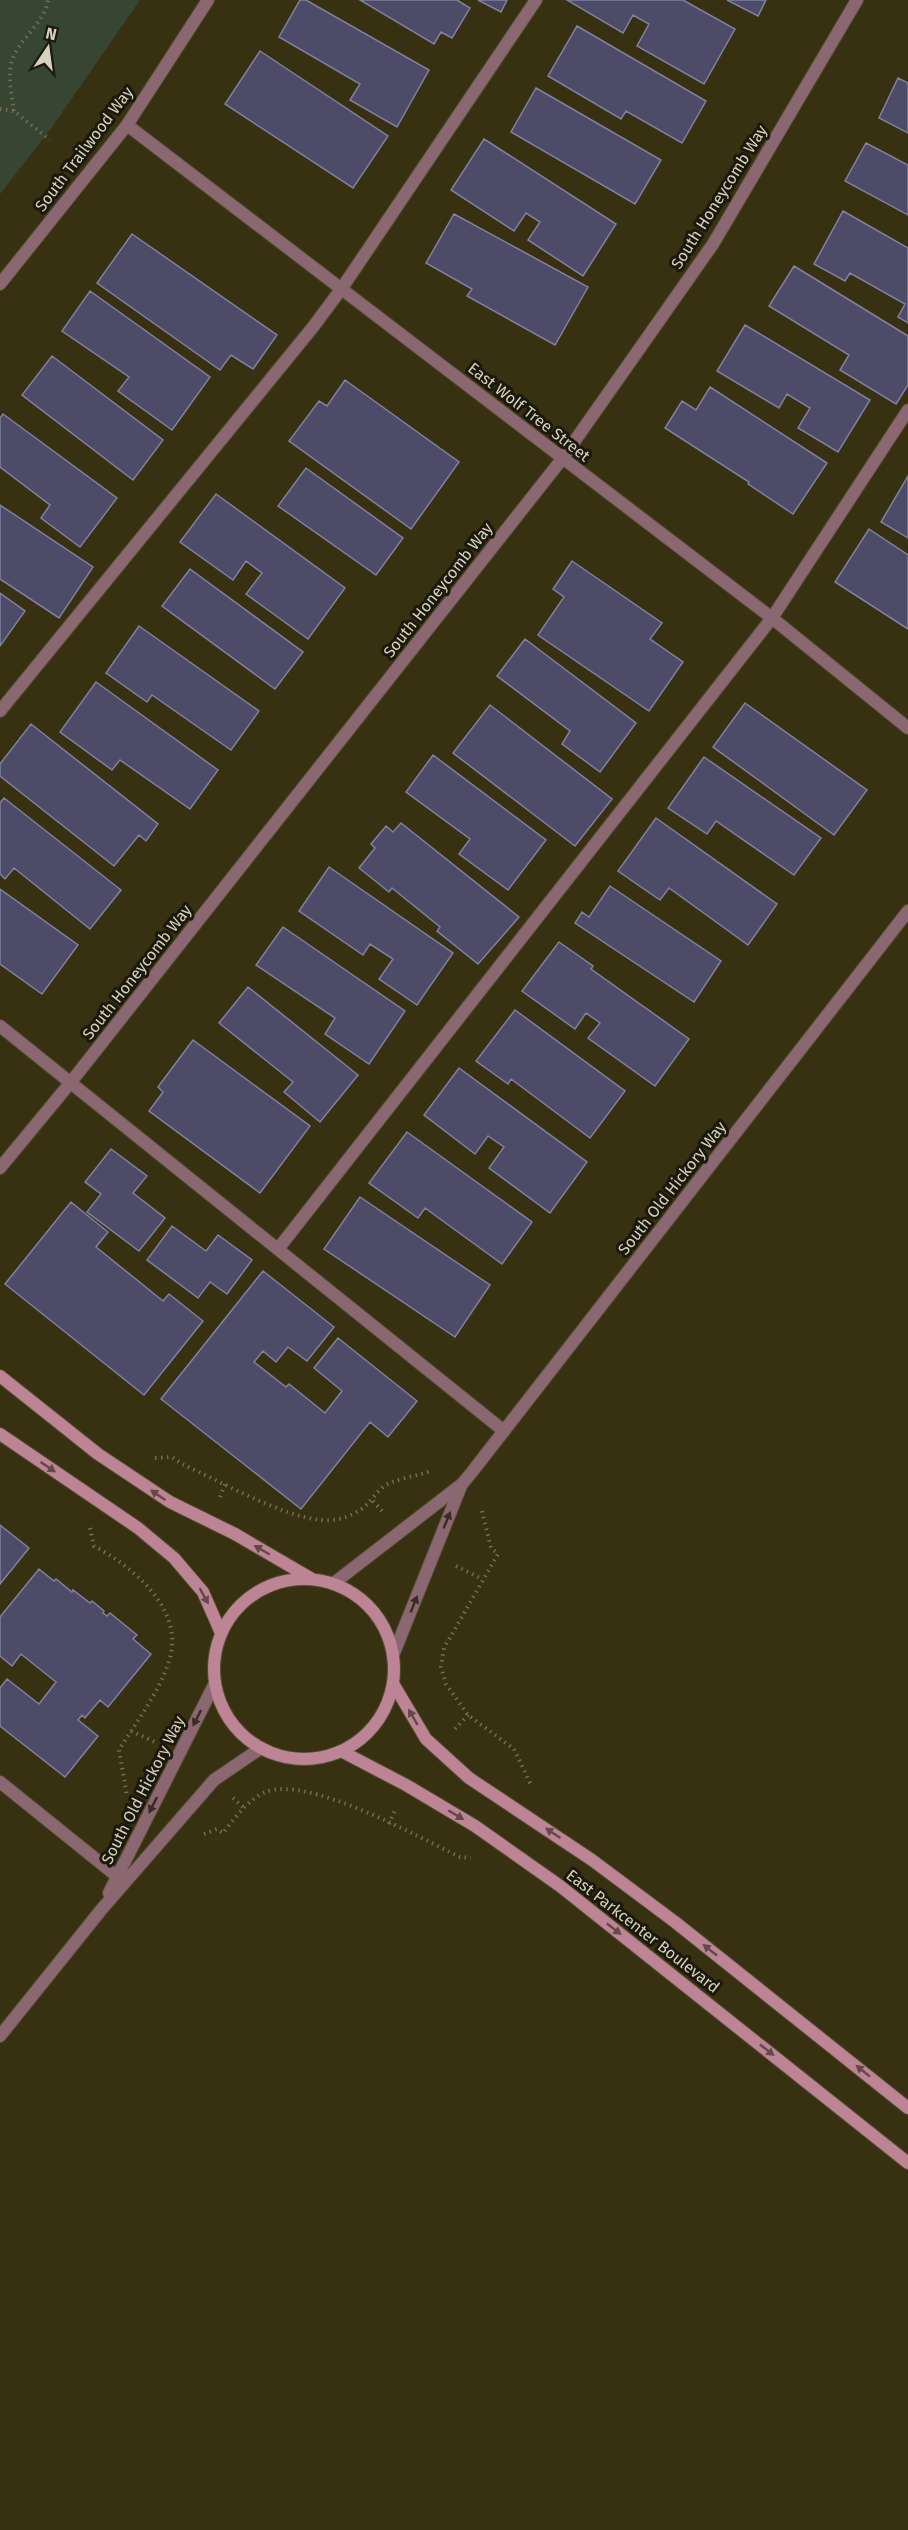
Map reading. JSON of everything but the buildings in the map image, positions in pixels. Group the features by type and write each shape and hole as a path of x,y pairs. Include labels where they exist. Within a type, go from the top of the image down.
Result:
{"street":[{"name":"South Trailwood Way","path":"0,284 127,125 208,0"},
{"path":"0,711 342,288 536,0"},
{"name":"South Honeycomb Way","path":"0,1168 71,1082 562,459 713,244 857,0"},
{"name":"East Wolf Tree Street","path":"127,125 772,618 908,728"},
{"path":"278,1249 772,618 908,410"},
{"name":"South Old Hickory Way","path":"334,1583 462,1484 908,911"},
{"path":"0,1026 504,1431"},
{"path":"0,1376 98,1454 170,1502 235,1534 313,1579"},
{"path":"0,1434 138,1528 174,1558 202,1592 221,1633"},
{"name":"South Old Hickory Way","path":"394,1653 462,1484"},
{"path":"313,1579 334,1583 355,1594 374,1610 386,1630 394,1653 394,1684 384,1712 366,1735 341,1751 314,1759 287,1757 261,1748 239,1732 224,1709 215,1683 214,1656 221,1633 233,1613 251,1596 272,1585 292,1580 313,1579"},
{"name":"South Old Hickory Way","path":"101,1910 215,1683"},
{"name":"East Parkcenter Boulevard","path":"394,1684 426,1739 469,1778 592,1860 666,1915 908,2108"},
{"name":"South Old Hickory Way","path":"0,2036 101,1910 214,1780 261,1748"},
{"name":"East Parkcenter Boulevard","path":"341,1751 406,1785 476,1826 560,1886 908,2163"},
{"path":"0,1782 118,1877"}],"path":[{"path":"14,111 9,76 12,59 46,11 48,0"},
{"path":"0,109 14,111 50,140"},
{"path":"172,1457 182,1464 276,1507 304,1518 323,1521 336,1520 354,1514 373,1501 384,1486"},
{"path":"472,1472 491,1548 498,1554 444,1648 441,1667 446,1684 468,1715 514,1749"},
{"path":"94,1546 117,1558 151,1590 165,1613 172,1631 170,1659 155,1693 119,1750"},
{"path":"453,1565 482,1579"},
{"path":"447,1736 468,1715"},
{"path":"131,1731 161,1745"},
{"path":"223,1833 244,1808 265,1792 287,1788 322,1795 460,1857"},
{"path":"389,1824 398,1802"}],"green space":[{"path":"0,0 140,0 52,127 0,194"}]}
